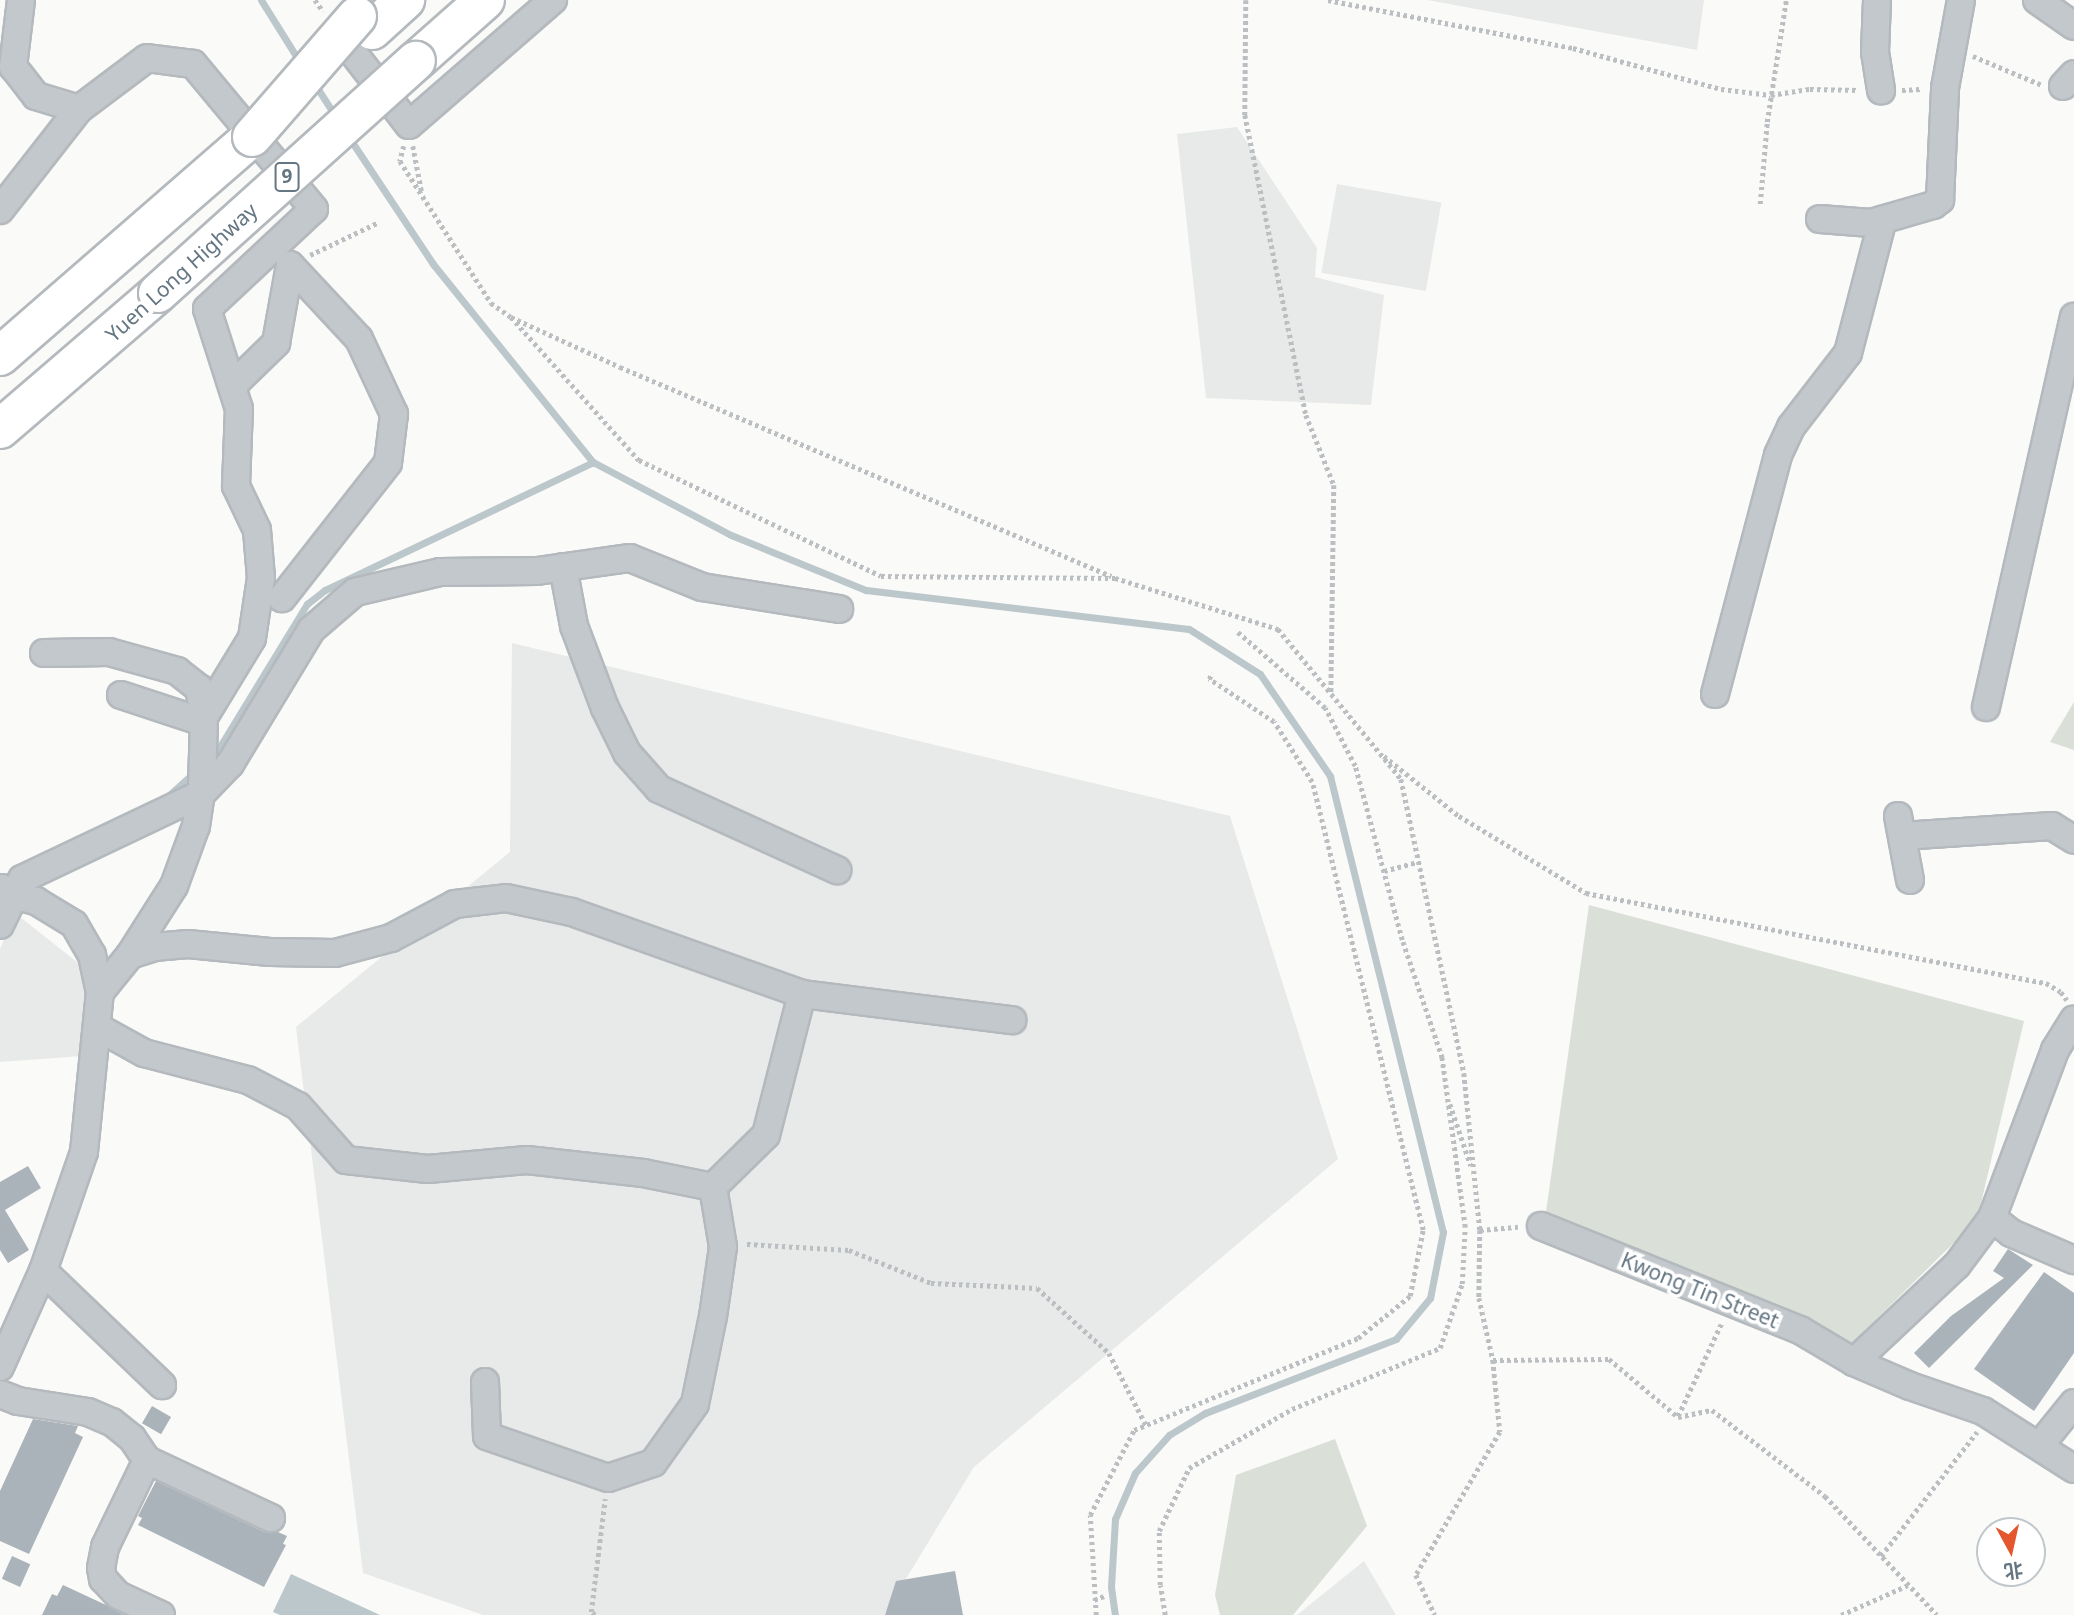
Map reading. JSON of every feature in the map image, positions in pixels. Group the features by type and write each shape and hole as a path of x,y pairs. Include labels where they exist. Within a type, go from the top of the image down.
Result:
{"highway":[{"path":"0,356 252,137 361,22 405,0"},
{"name":"Yuen Long Highway","path":"0,429 158,293 485,0"}],"street":[{"path":"21,0 13,68 36,96 79,109"},
{"path":"361,22 409,125 553,0"},
{"path":"1877,0 1875,52 1881,91"},
{"path":"1820,219 1871,223 1940,200 1945,88 1961,0"},
{"path":"2037,0 2074,26"},
{"path":"0,209 79,109 147,58 193,64 314,209 206,309 239,409 236,485 257,530 261,578 252,638 204,720"},
{"path":"1714,694 1778,455 1791,427 1848,353 1883,219"},
{"path":"232,386 276,343 290,265"},
{"path":"282,598 388,463 394,414 359,339 290,265"},
{"path":"1986,707 2074,317"},
{"path":"0,925 8,891 22,879 202,790 230,764 311,630 355,592 440,572 537,571 630,558 702,587 839,609"},
{"path":"563,566 574,626 606,708 627,753 659,789 837,870"},
{"path":"44,653 109,652 177,671 199,688 204,720 202,790 196,826 174,886 130,955 100,992"},
{"path":"121,695 204,720"},
{"path":"1910,880 1900,826 2052,826 2072,839"},
{"path":"0,1367 43,1271 84,1152 100,992 92,955 74,923 36,901 8,891"},
{"path":"130,955 154,947 187,944 270,952 335,953 391,938 455,904 506,898 572,912 802,994 1012,1020"},
{"path":"713,1187 766,1135 802,994"},
{"path":"1854,1362 1957,1265 1992,1218 2054,1050 2074,1020"},
{"path":"97,1027 144,1053 248,1080 298,1106 346,1160 428,1169 527,1160 643,1173 713,1187"},
{"path":"485,1382 487,1436 608,1478 653,1463 695,1404 713,1317 723,1247 713,1187"},
{"path":"1992,1218 2011,1233 2074,1260"},
{"name":"Kwong Tin Street","path":"1541,1226 1800,1330 1854,1362 1990,1415 2074,1469"},
{"path":"43,1271 162,1385"},
{"path":"0,1394 18,1401 88,1412 112,1422 132,1438 147,1460 271,1518"},
{"path":"2040,1445 2073,1406"},
{"path":"147,1460 105,1547 101,1568 103,1579 117,1595 161,1615"}],"path":[{"path":"1246,0 1245,115 1306,415 1334,485 1331,694"},
{"path":"1328,0 1573,48 1721,89 1771,95 1810,89 1881,91 1945,88"},
{"path":"1760,204 1771,95 1786,0"},
{"path":"1952,47 2062,83"},
{"path":"409,125 422,195"},
{"path":"409,125 400,161 491,303 512,317 620,368 1115,578 1278,629 1401,779 1464,1073 1480,1230 1479,1298 1493,1360 1500,1432 1416,1575 1435,1615"},
{"path":"290,265 379,222"},
{"path":"512,317 639,460 881,576 1115,578"},
{"path":"1165,1615 1160,1585 1159,1531 1189,1468 1240,1433 1440,1348 1462,1284 1465,1227 1443,1058 1402,940 1355,766 1325,708 1237,631"},
{"path":"1096,1615 1090,1515 1135,1430 1223,1397 1358,1338 1410,1296 1423,1230 1312,782 1274,722 1209,679 1212,673"},
{"path":"1377,750 1459,816 1586,893 2046,984 2061,992 2074,1009"},
{"path":"1384,871 1418,862"},
{"path":"1447,1094 1475,1176"},
{"path":"1480,1230 1541,1226"},
{"path":"723,1247 752,1243 849,1250 931,1283 1037,1288 1109,1353 1146,1425"},
{"path":"1678,1417 1732,1303"},
{"path":"1493,1360 1609,1359 1678,1417"},
{"path":"1678,1417 1712,1410 1825,1496 1937,1615"},
{"path":"1881,1556 1990,1415"},
{"path":"595,1615 591,1612 608,1478"},
{"path":"1153,1588 1160,1585"},
{"path":"1841,1615 1908,1585"},
{"path":"1094,1600 1104,1596"}],"shaded area":[{"path":"1427,0 1704,0 1697,50"},
{"path":"1237,127 1317,248 1315,277 1384,295 1371,405 1206,398 1177,134"},
{"path":"1337,184 1441,202 1426,291 1321,273"},
{"path":"512,643 1230,816 1338,1159 974,1467 884,1615 483,1615 363,1573 296,1027 510,852"},
{"path":"2074,702 2074,750 2050,742"},
{"path":"1589,905 2024,1021 1977,1220 1852,1343 1546,1212"},
{"path":"15,913 87,970 82,1056 0,1062 0,949"},
{"path":"1335,1439 1367,1526 1293,1615 1220,1615 1215,1595 1236,1475"},
{"path":"1364,1561 1396,1615 1297,1615"},
{"path":"291,1574 380,1615 280,1615 273,1612"}],"building":[{"path":"28,1166 41,1188 5,1210 29,1250 8,1263 0,1250 0,1182"},
{"path":"2008,1249 2033,1265 1929,1368 1914,1353 1951,1316 2004,1278 1993,1271"},
{"path":"2044,1272 2074,1293 2074,1353 2034,1411 1974,1369"},
{"path":"152,1406 171,1417 161,1434 142,1423"},
{"path":"33,1419 78,1426 75,1433 83,1437 29,1554 0,1541 0,1491"},
{"path":"156,1481 264,1532 278,1532 287,1536 283,1544 286,1545 264,1587 138,1525 142,1518 138,1516"},
{"path":"12,1556 30,1564 20,1587 2,1579"},
{"path":"955,1571 963,1615 885,1615 896,1581"},
{"path":"63,1585 124,1615 42,1615 52,1594 57,1596"}],"waterway":[{"path":"261,0 301,64"},
{"path":"314,83 336,117"},
{"path":"348,136 433,264 593,462 731,535 866,590 1189,629 1260,674 1330,776 1443,1232 1430,1298 1396,1339 1205,1413 1169,1435 1135,1473 1115,1519 1111,1587 1115,1615"},
{"path":"211,756 219,748 307,604 325,590 593,462"},
{"path":"168,796 195,772"},
{"path":"0,882 21,866"}]}
